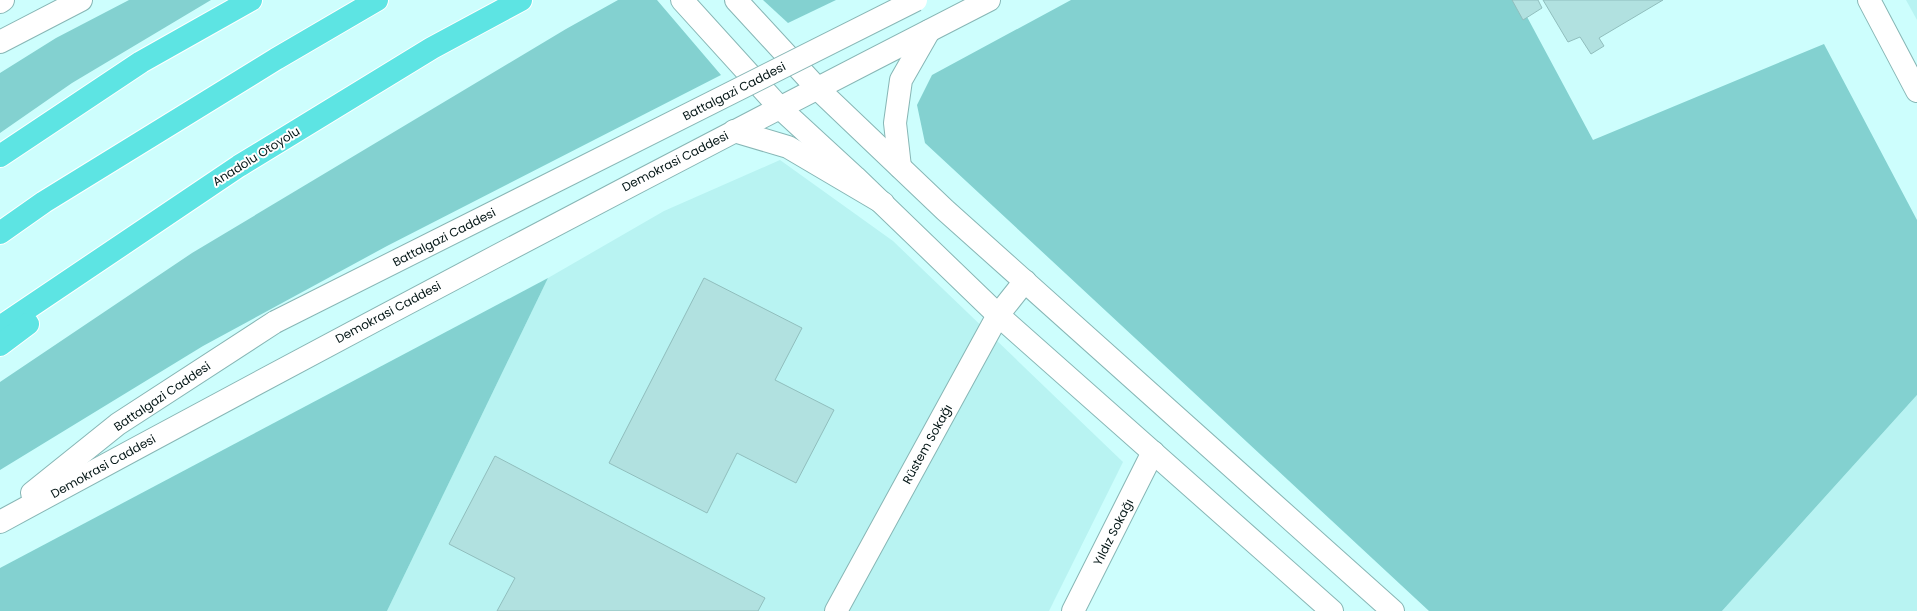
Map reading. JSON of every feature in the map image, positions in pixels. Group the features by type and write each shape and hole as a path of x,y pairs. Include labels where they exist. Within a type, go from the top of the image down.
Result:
{"highway":[{"path":"0,156 141,62 251,0"},
{"path":"0,233 44,202 276,59 377,0"},
{"name":"Anadolu Otoyolu","path":"0,327 239,166 432,48 521,0"},
{"path":"0,345 239,166"}],"main road":[{"path":"0,42 81,0"},
{"path":"682,0 780,108 883,204 998,315 1332,611"},
{"path":"736,0 817,88 945,210 1393,611"},
{"name":"Battalgazi Caddesi","path":"0,520 118,424 275,322 916,0"},
{"path":"780,108 989,0"},
{"path":"1869,0 1917,91"},
{"path":"900,167 895,123 901,80 929,31"},
{"name":"Demokrasi Caddesi","path":"0,520 325,345 780,108"},
{"path":"734,131 788,147 883,204"},
{"name":"Rüstem Sokağı","path":"836,611 998,315 1026,281"},
{"name":"Yıldız Sokağı","path":"1073,611 1153,452"}],"shaded area":[{"path":"129,0 211,0 72,83 0,133 0,73 56,38"},
{"path":"618,0 657,0 721,75 387,246 203,346 0,470 0,382 192,253 566,29"},
{"path":"763,0 836,0 788,23"},
{"path":"1071,0 1518,0 1593,140 1824,44 1917,220 1917,395 1722,611 1429,611 925,143 917,105 932,75"},
{"path":"1906,0 1917,0 1917,20"},
{"path":"780,160 893,241 1123,462 1049,611 387,611 548,278 664,211"},
{"path":"548,278 387,611 0,611 0,568"},
{"path":"1917,395 1917,611 1722,611"}],"building":[{"path":"1512,0 1538,0 1542,8 1523,20"},
{"path":"1543,0 1663,0 1599,38 1604,46 1591,54 1580,37 1568,42"},
{"path":"704,278 802,328 775,380 834,410 796,483 737,453 707,513 609,463"},
{"path":"495,456 765,598 758,611 497,611 515,578 449,544"}]}
